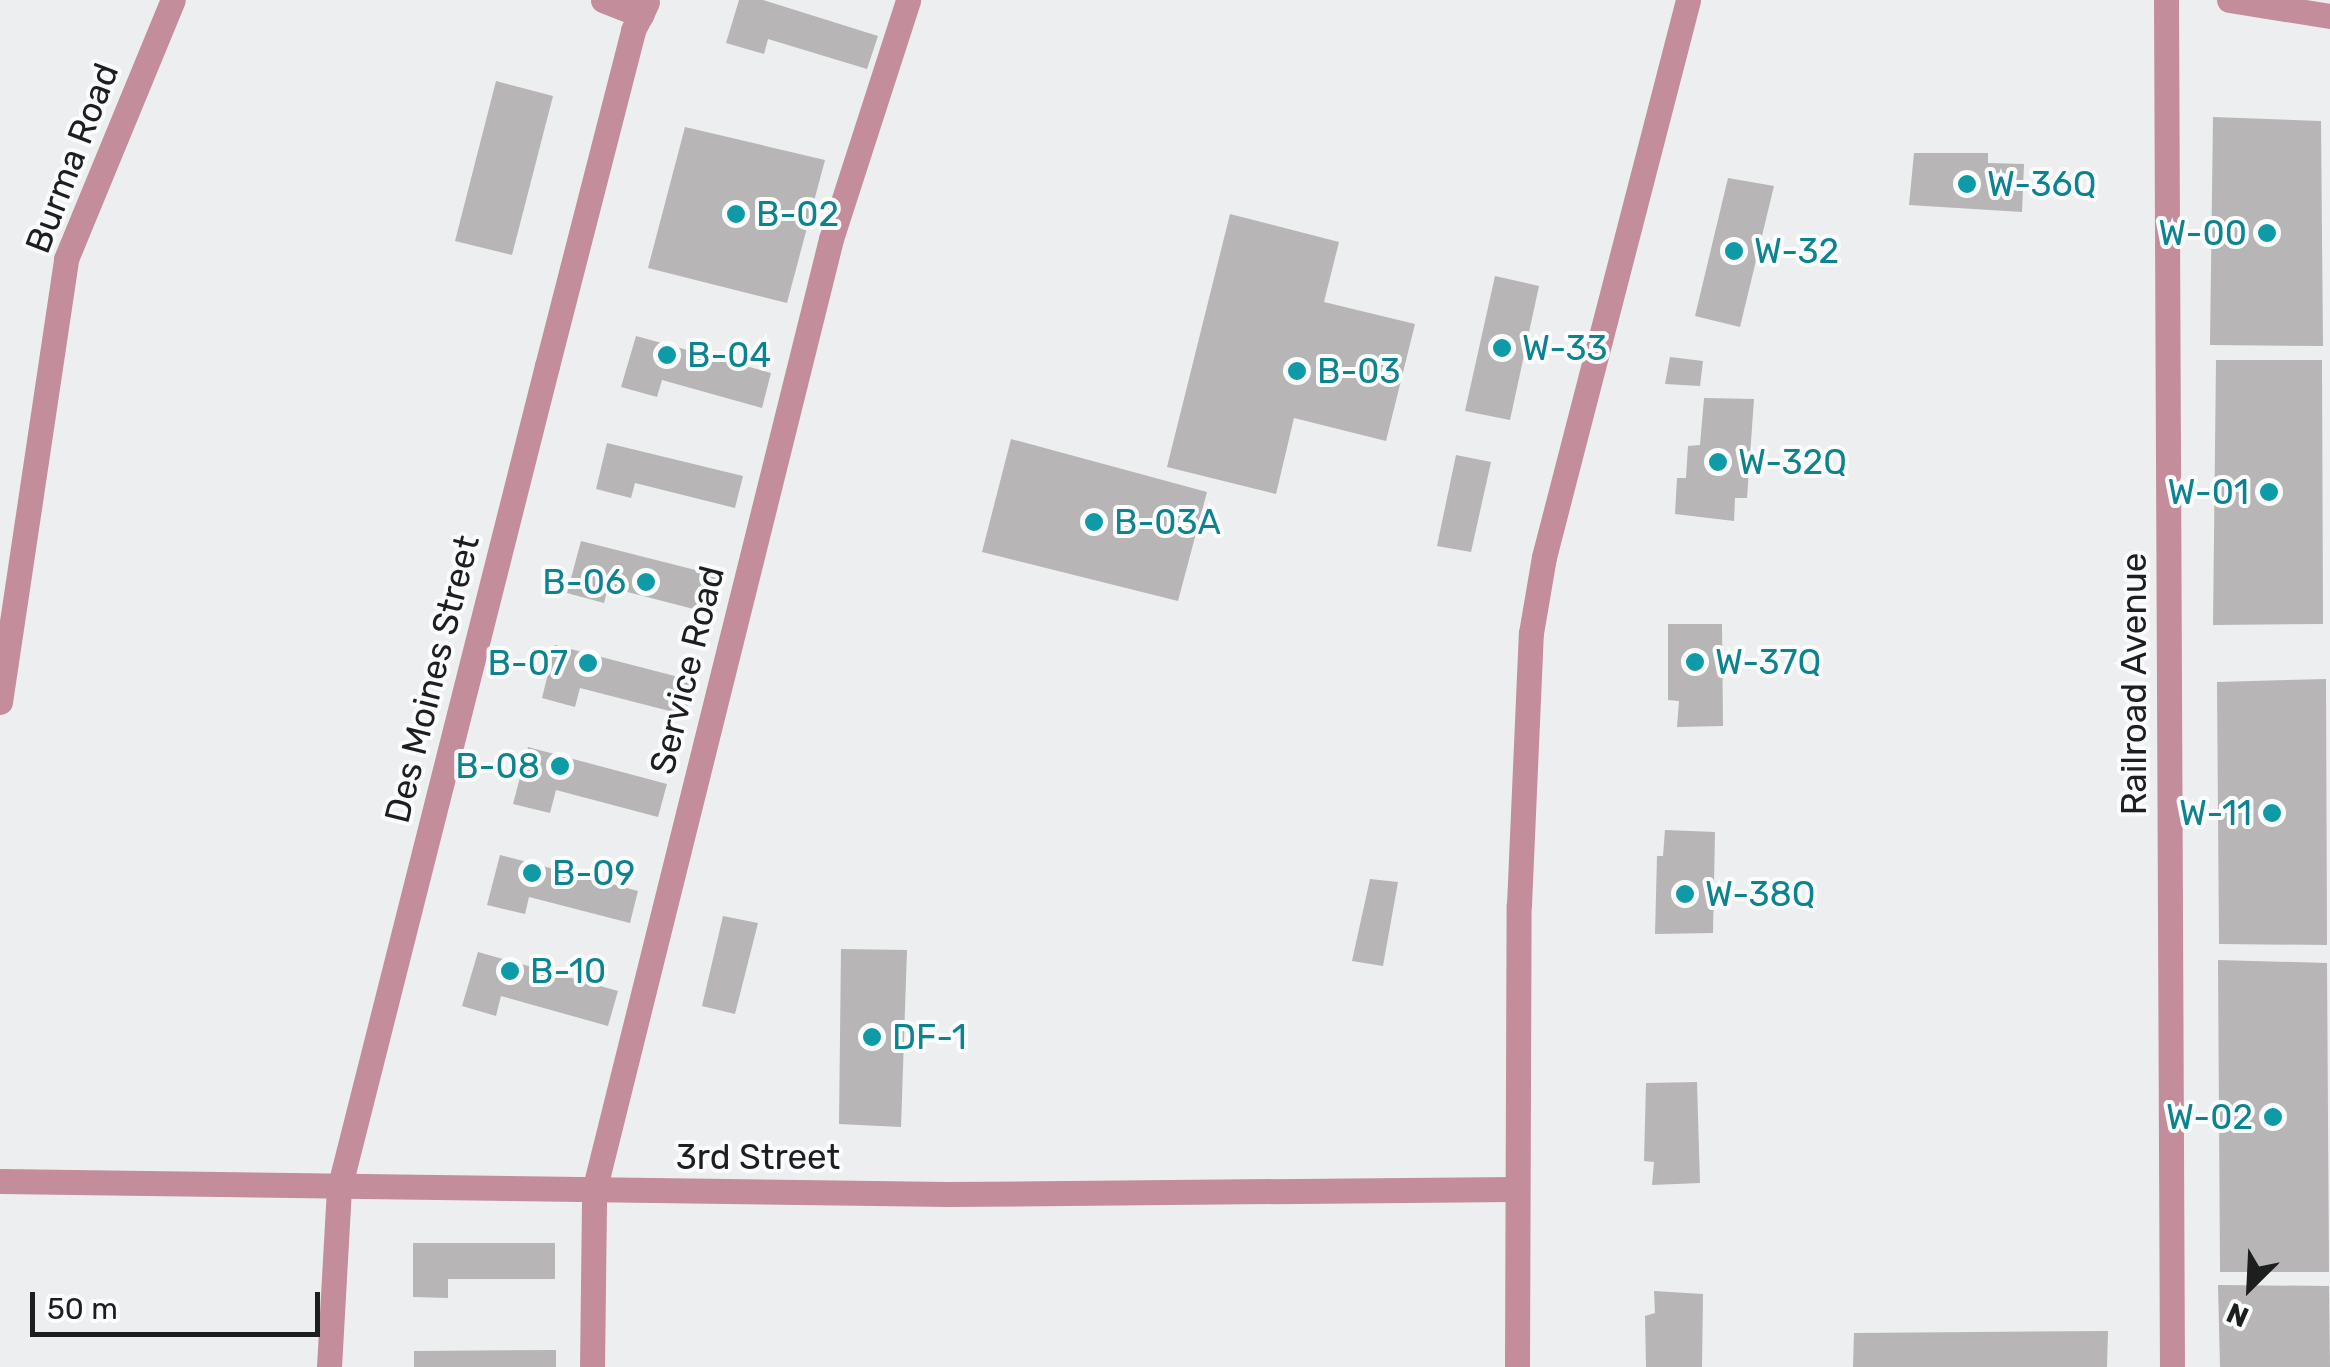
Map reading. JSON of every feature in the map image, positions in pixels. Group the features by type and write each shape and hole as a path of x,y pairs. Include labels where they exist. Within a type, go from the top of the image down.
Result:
{"street":[{"name":"Burma Road","path":"0,702 66,258 172,0"},
{"path":"603,0 645,7"},
{"name":"Service Road","path":"592,1367 594,1191 831,238 908,0"},
{"path":"1517,1367 1519,905 1531,633 1544,556 1688,0"},
{"name":"Railroad Avenue","path":"2166,0 2172,1367"},
{"path":"2229,0 2330,16"},
{"name":"Des Moines Street","path":"329,1367 339,1189 546,366 633,30 645,7"},
{"name":"3rd Street","path":"0,1181 339,1189 948,1194 1515,1189"}],"building":[{"path":"739,0 763,0 878,36 867,69 768,39 764,54 726,43"},
{"path":"496,81 553,96 512,255 455,241"},
{"name":"W-00","path":"2213,117 2321,121 2323,346 2210,345"},
{"name":"B-02","path":"685,127 825,160 787,303 648,268"},
{"name":"W-36Q","path":"1914,153 1988,153 1988,163 2024,164 2022,212 1909,205"},
{"name":"W-32","path":"1728,178 1774,186 1740,327 1695,316"},
{"name":"B-03","path":"1230,214 1339,242 1324,302 1415,324 1386,441 1294,418 1276,494 1167,467"},
{"name":"W-33","path":"1495,276 1539,286 1510,420 1465,411"},
{"name":"B-04","path":"636,336 771,373 762,408 662,380 657,397 621,387"},
{"path":"1670,357 1703,361 1700,386 1665,384"},
{"name":"W-01","path":"2216,360 2322,360 2323,624 2213,625"},
{"name":"W-32Q","path":"1704,398 1754,399 1747,498 1735,498 1734,521 1675,514 1677,478 1686,478 1688,446 1700,445"},
{"name":"B-03A","path":"1011,439 1207,492 1178,601 982,552"},
{"path":"607,443 743,476 735,508 635,483 631,498 596,489"},
{"path":"1456,455 1491,462 1471,552 1437,546"},
{"name":"B-06","path":"581,541 723,577 713,614 608,587 604,603 567,593"},
{"name":"W-37Q","path":"1668,624 1722,624 1723,726 1677,727 1679,701 1668,700"},
{"name":"B-07","path":"555,645 694,681 685,715 580,688 575,707 542,698"},
{"name":"W-11","path":"2326,679 2327,945 2219,944 2217,682"},
{"name":"B-08","path":"528,747 667,784 658,817 556,790 550,813 513,804"},
{"name":"W-38Q","path":"1665,830 1715,832 1713,933 1655,934 1657,856 1663,856"},
{"name":"B-09","path":"500,855 638,891 630,923 529,897 525,914 487,905"},
{"path":"1370,879 1398,882 1383,966 1352,961"},
{"path":"723,916 758,923 735,1014 702,1006"},
{"name":"DF-1","path":"841,949 907,950 901,1127 839,1124"},
{"name":"B-10","path":"478,952 618,991 608,1026 501,996 496,1016 462,1006"},
{"name":"W-02","path":"2218,960 2327,963 2329,1272 2220,1272"},
{"path":"1697,1082 1700,1183 1652,1185 1654,1162 1644,1161 1646,1083"},
{"path":"413,1243 555,1243 555,1279 448,1279 448,1298 413,1297"},
{"path":"2218,1285 2329,1286 2330,1367 2220,1367"},
{"path":"1654,1291 1703,1294 1702,1367 1646,1367 1645,1316 1655,1313"},
{"path":"2108,1331 2107,1367 1853,1367 1854,1333"},
{"path":"556,1350 556,1367 414,1367 414,1351"}],"place":[{"name":"W-36Q","path":"1967,184"},
{"name":"B-02","path":"736,214"},
{"name":"W-00","path":"2267,233"},
{"name":"W-32","path":"1734,251"},
{"name":"W-33","path":"1502,348"},
{"name":"B-04","path":"667,355"},
{"name":"B-03","path":"1297,371"},
{"name":"W-32Q","path":"1718,462"},
{"name":"W-01","path":"2269,492"},
{"name":"B-03A","path":"1094,522"},
{"name":"B-06","path":"646,582"},
{"name":"W-37Q","path":"1695,662"},
{"name":"B-07","path":"588,663"},
{"name":"B-08","path":"560,766"},
{"name":"W-11","path":"2272,813"},
{"name":"B-09","path":"532,873"},
{"name":"W-38Q","path":"1685,894"},
{"name":"B-10","path":"510,971"},
{"name":"DF-1","path":"872,1037"},
{"name":"W-02","path":"2273,1117"}]}
